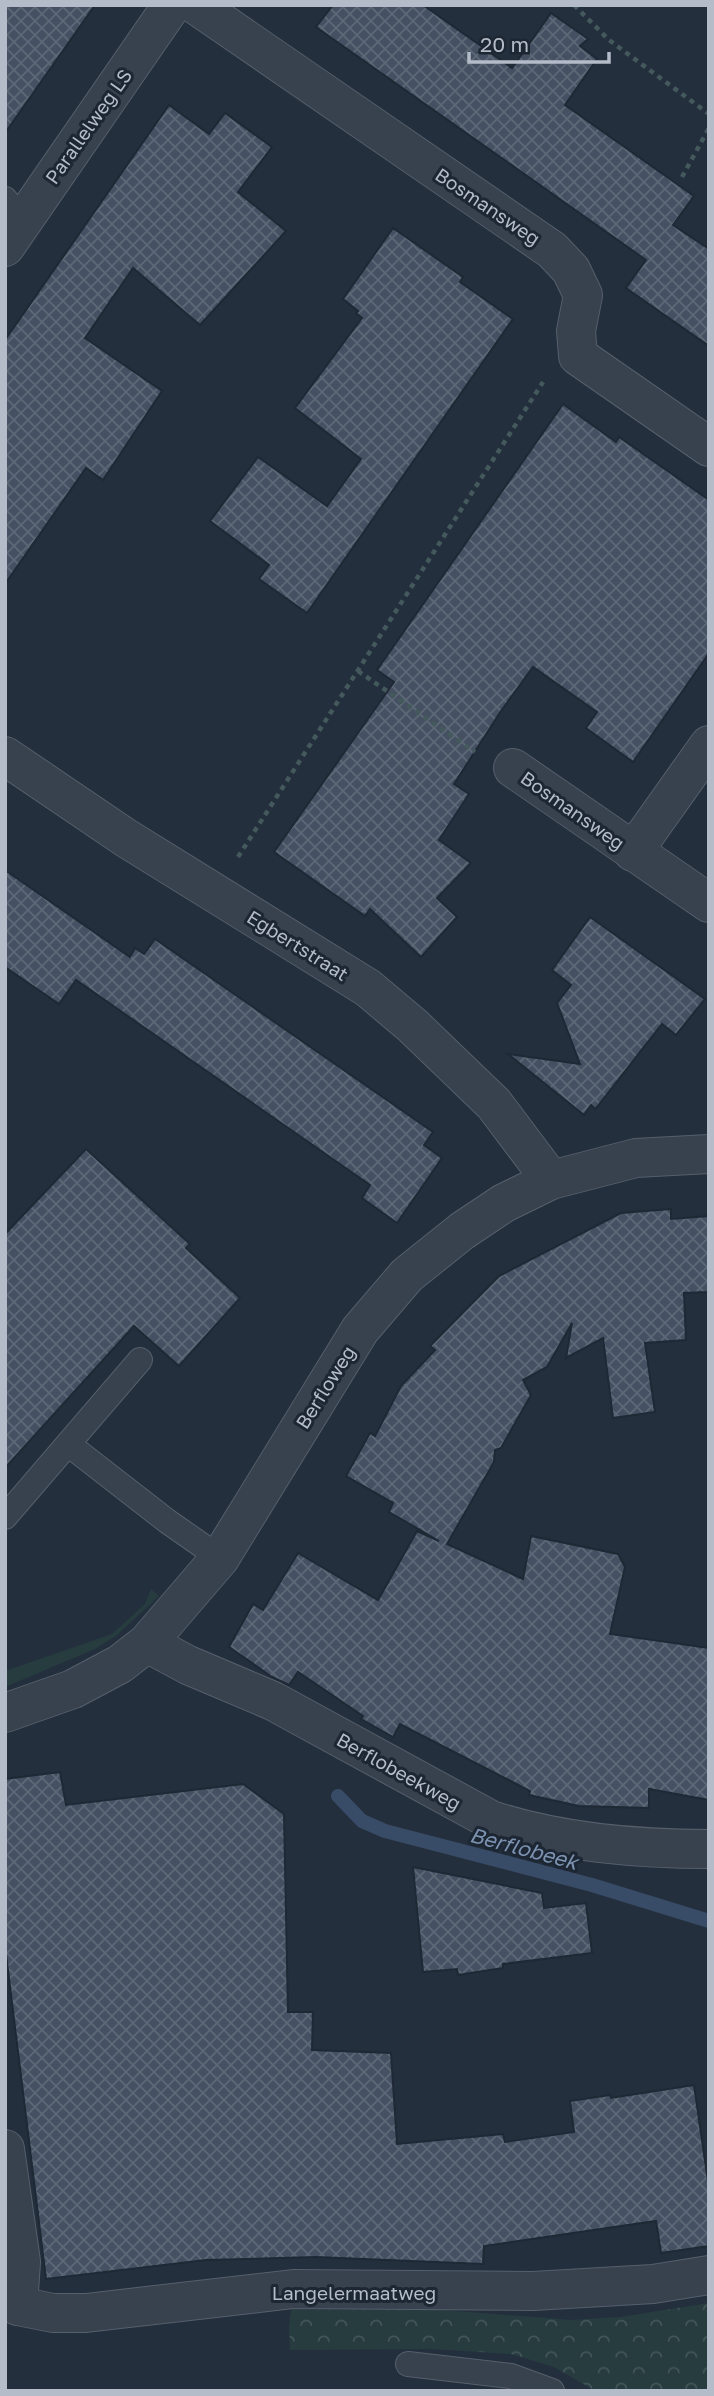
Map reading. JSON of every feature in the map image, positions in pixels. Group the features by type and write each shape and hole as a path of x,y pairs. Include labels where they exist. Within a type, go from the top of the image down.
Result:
{"street":[{"name":"Parallelweg LS","path":"11,222 172,5"},
{"name":"Bosmansweg","path":"196,5 552,250 570,270 583,295 576,331 578,356 709,447"},
{"name":"Bosmansweg","path":"633,852 709,746"},
{"name":"Egbertstraat","path":"5,756 126,838 368,988 413,1026 494,1104 551,1180"},
{"name":"Bosmansweg","path":"513,768 709,903"},
{"name":"Berfloweg","path":"5,1713 73,1689 120,1664 147,1643 220,1558 360,1330 407,1275 462,1231 504,1203 551,1180 636,1158 709,1154"},
{"name":"Berflobeekweg","path":"147,1643 188,1665 273,1701 491,1820 511,1827 609,1845 672,1850 709,1849"},
{"path":"5,2149 21,2262 11,2312"},
{"name":"Langelermaatweg","path":"11,2312 86,2314 293,2289 533,2291 653,2284 709,2275"}],"lane":[{"path":"5,1517 139,1360"},
{"path":"68,1444 167,1521 220,1558"},
{"path":"408,2364 511,2376 552,2391"}],"path":[{"path":"574,5 609,40 709,114"},
{"path":"682,177 709,128"},
{"path":"214,893 576,331"},
{"path":"358,671 497,767 513,768"}],"green space":[{"path":"151,1589 159,1596 116,1636 95,1649 5,1687 5,1671 112,1634 145,1604"},
{"path":"709,2303 709,2391 595,2391 554,2367 511,2354 433,2349 290,2350 291,2310 429,2309 571,2320 620,2317"}],"building":[{"path":"5,5 95,5 5,133"},
{"path":"333,5 423,5 512,68 551,13 588,39 580,46 597,59 565,105 694,196 673,225 709,249 709,346 626,288 646,260 316,27"},
{"path":"169,105 209,134 225,113 272,147 238,192 286,231 200,325 133,268 85,338 162,391 103,480 86,468 5,584 5,340"},
{"path":"393,228 463,277 460,282 513,319 307,613 259,579 269,565 210,521 258,457 327,506 361,459 295,408 362,318 356,313 358,311 343,299"},
{"path":"563,404 616,442 619,437 709,500 709,653 633,762 586,728 597,712 533,667 454,784 469,794 439,840 471,863 437,898 457,917 421,957 370,909 365,916 274,852 394,682 377,670"},
{"path":"5,870 130,957 135,948 144,954 155,939 433,1132 424,1145 442,1158 397,1223 362,1198 370,1185 76,980 59,1004 5,967"},
{"path":"590,917 705,999 676,1035 662,1024 597,1107 595,1109 591,1105 584,1115 508,1054 580,1064 557,1003 571,985 552,970"},
{"path":"86,1149 190,1244 186,1248 240,1298 179,1366 134,1326 5,1468 5,1234"},
{"path":"671,1209 671,1219 709,1216 709,1292 684,1293 686,1340 645,1343 655,1412 613,1418 603,1338 566,1358 572,1323 547,1367 523,1380 531,1395 501,1448 495,1450 494,1462 447,1544 523,1579 531,1536 618,1554 625,1567 610,1634 709,1648 709,1800 649,1789 649,1808 579,1806 529,1795 530,1791 400,1724 393,1737 361,1719 363,1716 298,1672 289,1685 272,1677 229,1647 253,1604 263,1610 298,1553 378,1600 417,1531 439,1541 389,1512 393,1503 346,1476 370,1433 375,1436 401,1386 435,1350 430,1346 499,1276 621,1213"},
{"path":"60,1772 66,1805 243,1784 284,1814 288,2012 313,2012 312,2050 391,2053 397,2144 503,2134 505,2142 574,2132 570,2101 610,2095 611,2098 694,2085 709,2188 709,2246 661,2253 656,2221 484,2246 483,2264 316,2257 206,2260 46,2279 5,1946 5,1779"},
{"path":"413,1867 542,1893 544,1908 586,1903 592,1953 503,1964 503,1968 458,1975 457,1969 423,1972"}],"waterway":[{"name":"Berflobeek","path":"338,1796 362,1821 385,1831 592,1885 709,1921"}]}
